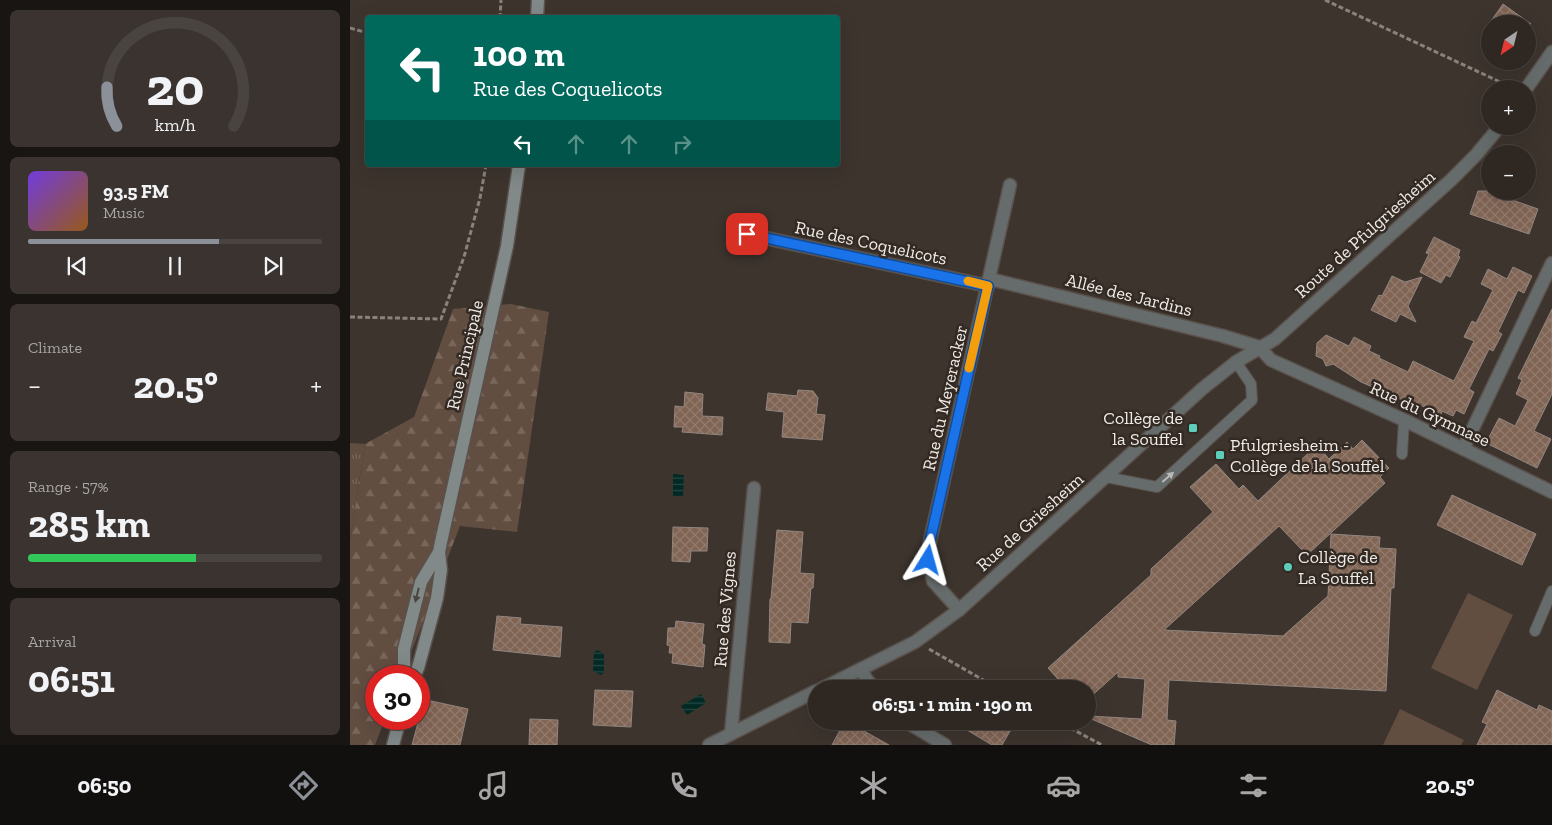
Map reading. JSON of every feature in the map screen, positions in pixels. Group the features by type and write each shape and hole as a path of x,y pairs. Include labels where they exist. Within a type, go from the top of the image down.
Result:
{"main road":[{"path":"537,15 538,0"},
{"name":"Rue Principale","path":"419,665 437,598 441,570 439,552 507,246 520,167"},
{"name":"Rue Principale","path":"404,665 404,649 420,582 439,552"},
{"path":"394,745 397,730"}],"street":[{"path":"1532,80 1552,52"},
{"name":"Route de Pfulgriesheim","path":"1240,359 1275,339 1451,180 1493,135"},
{"name":"Rue du Meyeracker","path":"959,610 934,581 928,560 930,541 1010,185"},
{"name":"Rue des Coquelicots","path":"747,234 989,282"},
{"path":"1463,449 1552,263"},
{"name":"Allée des Jardins","path":"989,282 1223,336 1259,347"},
{"name":"Rue du Gymnase","path":"1259,347 1271,360 1404,420 1552,492"},
{"name":"Rue de Griesheim","path":"840,680 915,642 959,610 1202,390 1240,359"},
{"name":"Rue des Vignes","path":"731,734 754,488"},
{"path":"861,670 866,680"},
{"path":"709,745 808,695"},
{"path":"920,730 945,745"}],"lane":[{"path":"1106,477 1157,487 1196,453 1252,400 1251,384 1240,359"},
{"path":"1402,454 1404,420"},
{"path":"1535,631 1552,591"}],"path":[{"path":"500,15 501,0"},
{"path":"1326,0 1496,80"},
{"path":"350,28 365,32"},
{"path":"350,317 441,319 464,257 486,167"},
{"path":"915,642 983,680"},
{"path":"1074,730 1102,745"}],"green space":[{"path":"511,304 549,312 517,532 460,526 406,665 365,665 365,730 381,730 375,745 350,745 350,541 365,444 414,417 453,309"},
{"path":"350,443 365,444 350,541"},
{"path":"1468,593 1513,615 1477,690 1431,668"},
{"path":"1400,709 1464,740 1461,745 1383,745"}],"water":[{"path":"673,474 684,475 683,496 673,496"},
{"path":"598,650 604,654 604,672 601,675 593,671 594,652"},
{"path":"701,694 706,703 687,715 681,706"}],"building":[{"path":"1503,4 1518,15 1495,15"},
{"path":"1478,191 1481,191 1481,200 1512,200 1538,209 1529,234 1470,214"},
{"path":"1434,237 1460,250 1458,256 1460,257 1450,277 1446,275 1441,283 1420,272 1429,254 1426,253"},
{"path":"1513,267 1532,276 1524,293 1518,290 1498,332 1502,334 1493,351 1489,349 1469,389 1474,392 1464,414 1456,410 1453,416 1442,411 1441,415 1418,404 1407,402 1361,382 1333,364 1326,366 1323,359 1316,356 1317,343 1326,335 1349,346 1354,337 1371,346 1369,351 1380,356 1379,358 1408,372 1413,361 1454,381 1474,341 1464,337 1472,321 1476,323 1493,290 1481,284 1488,269 1507,279"},
{"path":"1392,276 1405,282 1422,277 1408,306 1416,322 1400,314 1396,322 1371,310 1379,295 1382,296"},
{"path":"1552,309 1552,394 1534,431 1551,439 1537,468 1486,443 1499,418 1515,426 1528,400 1516,394 1522,380 1518,378"},
{"path":"798,390 813,391 818,398 816,414 825,415 822,440 782,437 784,412 766,410 768,393 797,396"},
{"path":"685,392 703,394 702,416 723,417 722,435 682,432 683,427 674,427 675,406 684,407"},
{"path":"1362,440 1389,468 1380,477 1385,483 1307,555 1279,526 1164,630 1283,636 1328,596 1331,534 1380,537 1379,548 1396,549 1394,588 1391,588 1386,691 1169,680 1167,720 1176,721 1174,745 1152,745 1096,721 1096,716 1142,719 1145,679 1118,677 1118,672 1096,692 1096,680 1059,680 1048,668 1151,575 1151,569 1213,512 1190,487 1216,464 1239,489 1243,485 1258,501 1317,445 1329,459 1347,442 1353,449"},
{"path":"1452,495 1536,534 1522,565 1437,525"},
{"path":"673,527 708,528 707,551 691,551 690,562 672,561"},
{"path":"777,530 803,532 800,573 814,574 808,623 791,622 790,643 769,642 770,599"},
{"path":"497,616 521,618 520,624 562,627 560,657 493,650"},
{"path":"676,621 704,624 702,644 705,645 703,667 672,663 673,653 669,653 670,646 667,645 668,628 675,628"},
{"path":"595,690 633,691 631,727 593,725"},
{"path":"1497,690 1537,710 1539,705 1552,711 1552,745 1477,745 1487,724 1482,722"},
{"path":"430,701 468,709 460,745 412,745 416,730 430,730"},
{"path":"530,719 558,720 557,745 529,745"},
{"path":"840,730 862,730 889,745 832,745"},
{"path":"967,730 1011,730 1002,745 992,745"}],"slow traffic":[{"path":"968,281 988,286 969,368"}],"place":[{"name":"Collège de la Souffel","path":"1193,428"},
{"name":"Pfulgriesheim - Collège de la Souffel","path":"1220,455"},
{"name":"Collège de La Souffel","path":"1288,567"}],"route":[{"path":"747,234 988,286 930,541 928,560"}]}
